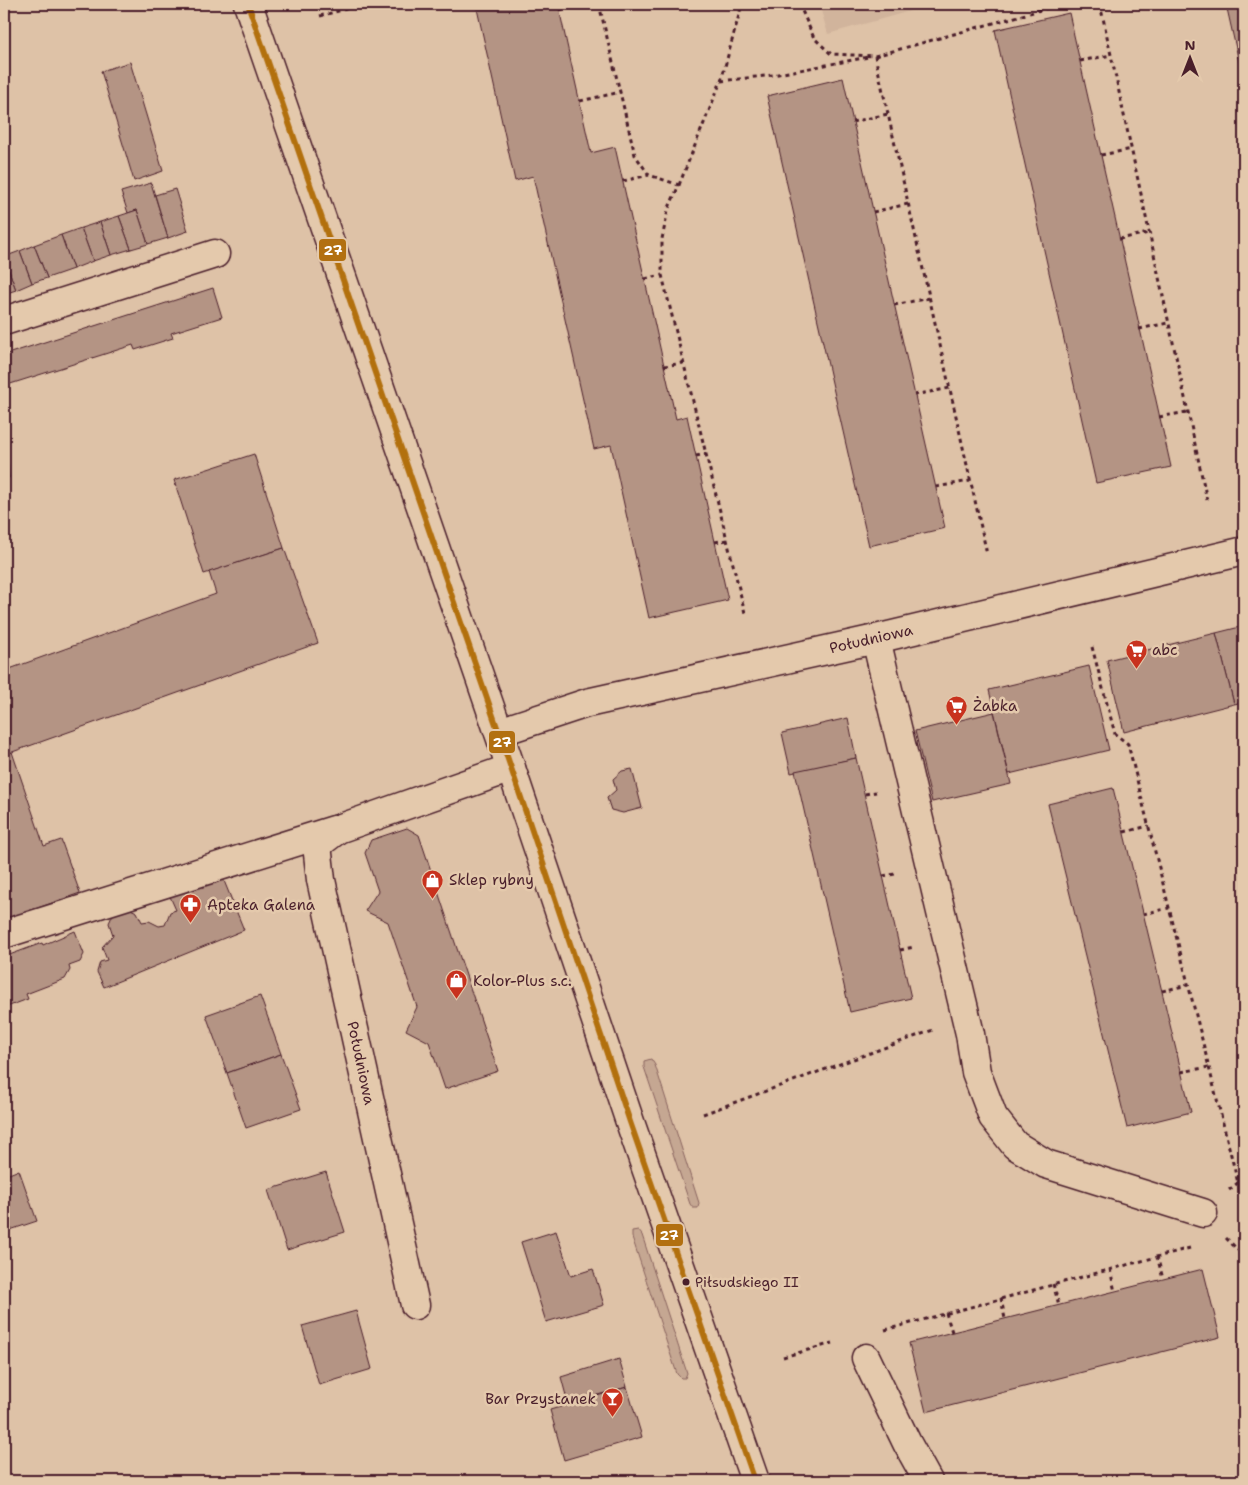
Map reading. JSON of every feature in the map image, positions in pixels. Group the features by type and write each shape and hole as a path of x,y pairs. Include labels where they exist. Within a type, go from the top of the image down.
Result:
{"street":[{"path":"248,4 511,768 630,1122 755,1481"},
{"path":"4,321 214,254"},
{"name":"Południowa","path":"498,732 587,703 876,638 1244,551"},
{"path":"876,638 970,1034 976,1072 993,1117 1015,1145 1046,1164 1203,1213"},
{"name":"Południowa","path":"4,934 338,829 511,768"},
{"name":"Południowa","path":"338,829 317,845 321,880 414,1305"},
{"path":"866,1358 907,1444 928,1481"}],"path":[{"path":"320,16 364,4"},
{"path":"559,10 586,4"},
{"path":"599,4 635,155 649,175"},
{"path":"742,4 721,81 668,210 662,239 662,275 745,614"},
{"path":"799,4 814,38 831,54 875,56"},
{"path":"721,81 773,75 875,56 1062,4"},
{"path":"1100,4 1207,500"},
{"path":"1080,61 1111,55"},
{"path":"875,56 987,554"},
{"path":"580,101 621,92"},
{"path":"852,122 888,114"},
{"path":"1101,155 1132,149"},
{"path":"623,181 649,175 679,185"},
{"path":"873,212 908,204"},
{"path":"1119,239 1149,233"},
{"path":"645,279 662,275"},
{"path":"894,304 929,298"},
{"path":"1140,329 1168,323"},
{"path":"664,366 684,363"},
{"path":"914,395 950,388"},
{"path":"1159,417 1187,412"},
{"path":"696,456 706,454"},
{"path":"936,487 970,481"},
{"path":"715,542 727,540"},
{"path":"1092,647 1115,734 1128,744 1238,1183"},
{"path":"865,794 881,791"},
{"path":"1124,832 1149,826"},
{"path":"883,876 902,872"},
{"path":"1144,914 1169,908"},
{"path":"900,950 920,946"},
{"path":"1162,991 1188,985"},
{"path":"703,1114 940,1028 970,1034"},
{"path":"1181,1072 1208,1067"},
{"path":"1217,1240 1226,1238"},
{"path":"884,1330 1191,1247"},
{"path":"1157,1256 1163,1280"},
{"path":"1110,1269 1115,1292"},
{"path":"1053,1284 1059,1305"},
{"path":"1001,1298 1005,1319"},
{"path":"946,1313 952,1332"},
{"path":"783,1357 838,1342"}],"shaded area":[{"path":"819,4 935,4 828,34"},
{"path":"651,1059 655,1065 699,1203 698,1208 693,1208 690,1204 644,1067 644,1061"},
{"path":"638,1230 642,1235 687,1373 685,1378 681,1378 677,1374 632,1237 632,1231"}],"building":[{"path":"476,4 558,4 591,153 615,147 676,419 687,416 728,600 649,618 611,445 594,449 533,176 515,181"},
{"path":"1226,4 1244,4 1244,84"},
{"path":"1069,13 1171,467 1096,483 995,30"},
{"path":"130,62 163,171 134,181 101,71"},
{"path":"843,78 945,528 869,546 767,96"},
{"path":"151,183 168,238 148,244 137,210 128,213 121,192"},
{"path":"175,189 188,231 168,238 155,195"},
{"path":"137,210 148,244 131,249 119,216"},
{"path":"119,216 131,249 111,255 100,222"},
{"path":"100,222 111,255 93,261 81,228"},
{"path":"81,228 93,261 73,269 61,235"},
{"path":"61,235 73,269 47,278 34,245"},
{"path":"34,245 47,278 32,283 20,251"},
{"path":"20,251 32,283 16,290 4,257"},
{"path":"4,257 16,290 4,294"},
{"path":"213,288 222,317 171,333 173,338 135,350 133,345 4,386 4,355"},
{"path":"254,454 284,548 204,574 174,480"},
{"path":"4,457 7,457 9,478 4,478"},
{"path":"284,548 318,643 4,755 4,671 216,594 209,572"},
{"path":"1244,626 1244,702 1234,704 1216,633"},
{"path":"1216,633 1234,704 1124,732 1107,660"},
{"path":"1089,666 1109,750 1009,774 989,690"},
{"path":"994,712 1011,784 932,802 915,731"},
{"path":"848,718 856,758 791,773 782,733"},
{"path":"12,752 44,846 61,840 80,893 4,920 4,755"},
{"path":"856,758 911,998 850,1012 795,771"},
{"path":"632,769 642,808 623,813 611,810 607,798 616,790 613,779 622,771"},
{"path":"1113,788 1191,1112 1127,1128 1048,804"},
{"path":"407,828 419,835 498,1071 445,1089 429,1042 406,1030 417,1007 388,922 365,911 378,891 365,853 371,840"},
{"path":"220,871 244,930 104,987 97,972 100,962 107,960 102,947 113,935 109,923 113,914 128,908 137,912 142,922 149,921 159,926 165,925 170,912 176,910 168,892"},
{"path":"75,931 84,954 80,962 69,966 70,970 65,979 26,994 28,999 4,1008 4,957 42,943 43,945"},
{"path":"260,996 281,1054 227,1073 206,1015"},
{"path":"281,1054 301,1109 246,1128 227,1073"},
{"path":"19,1170 37,1221 4,1232 4,1176"},
{"path":"326,1172 345,1232 287,1250 268,1190"},
{"path":"556,1231 571,1276 593,1269 604,1305 546,1322 521,1242"},
{"path":"1203,1269 1220,1337 926,1412 909,1343"},
{"path":"356,1311 372,1369 319,1385 302,1326"},
{"path":"619,1359 627,1387 568,1403 561,1377"},
{"path":"627,1387 642,1437 564,1460 550,1410"}],"transit line":[{"name":"27","path":"248,4 511,768 630,1122 755,1481"}],"place":[{"name":"abc","path":"1136,669"},
{"name":"Żabka","path":"957,725"},
{"name":"Sklep rybny","path":"433,899"},
{"name":"Apteka Galena","path":"191,924"},
{"name":"Kolor-Plus s.c.","path":"457,1000"},
{"name":"Piłsudskiego II","path":"686,1282"},
{"name":"Bar Przystanek","path":"612,1418"}]}
